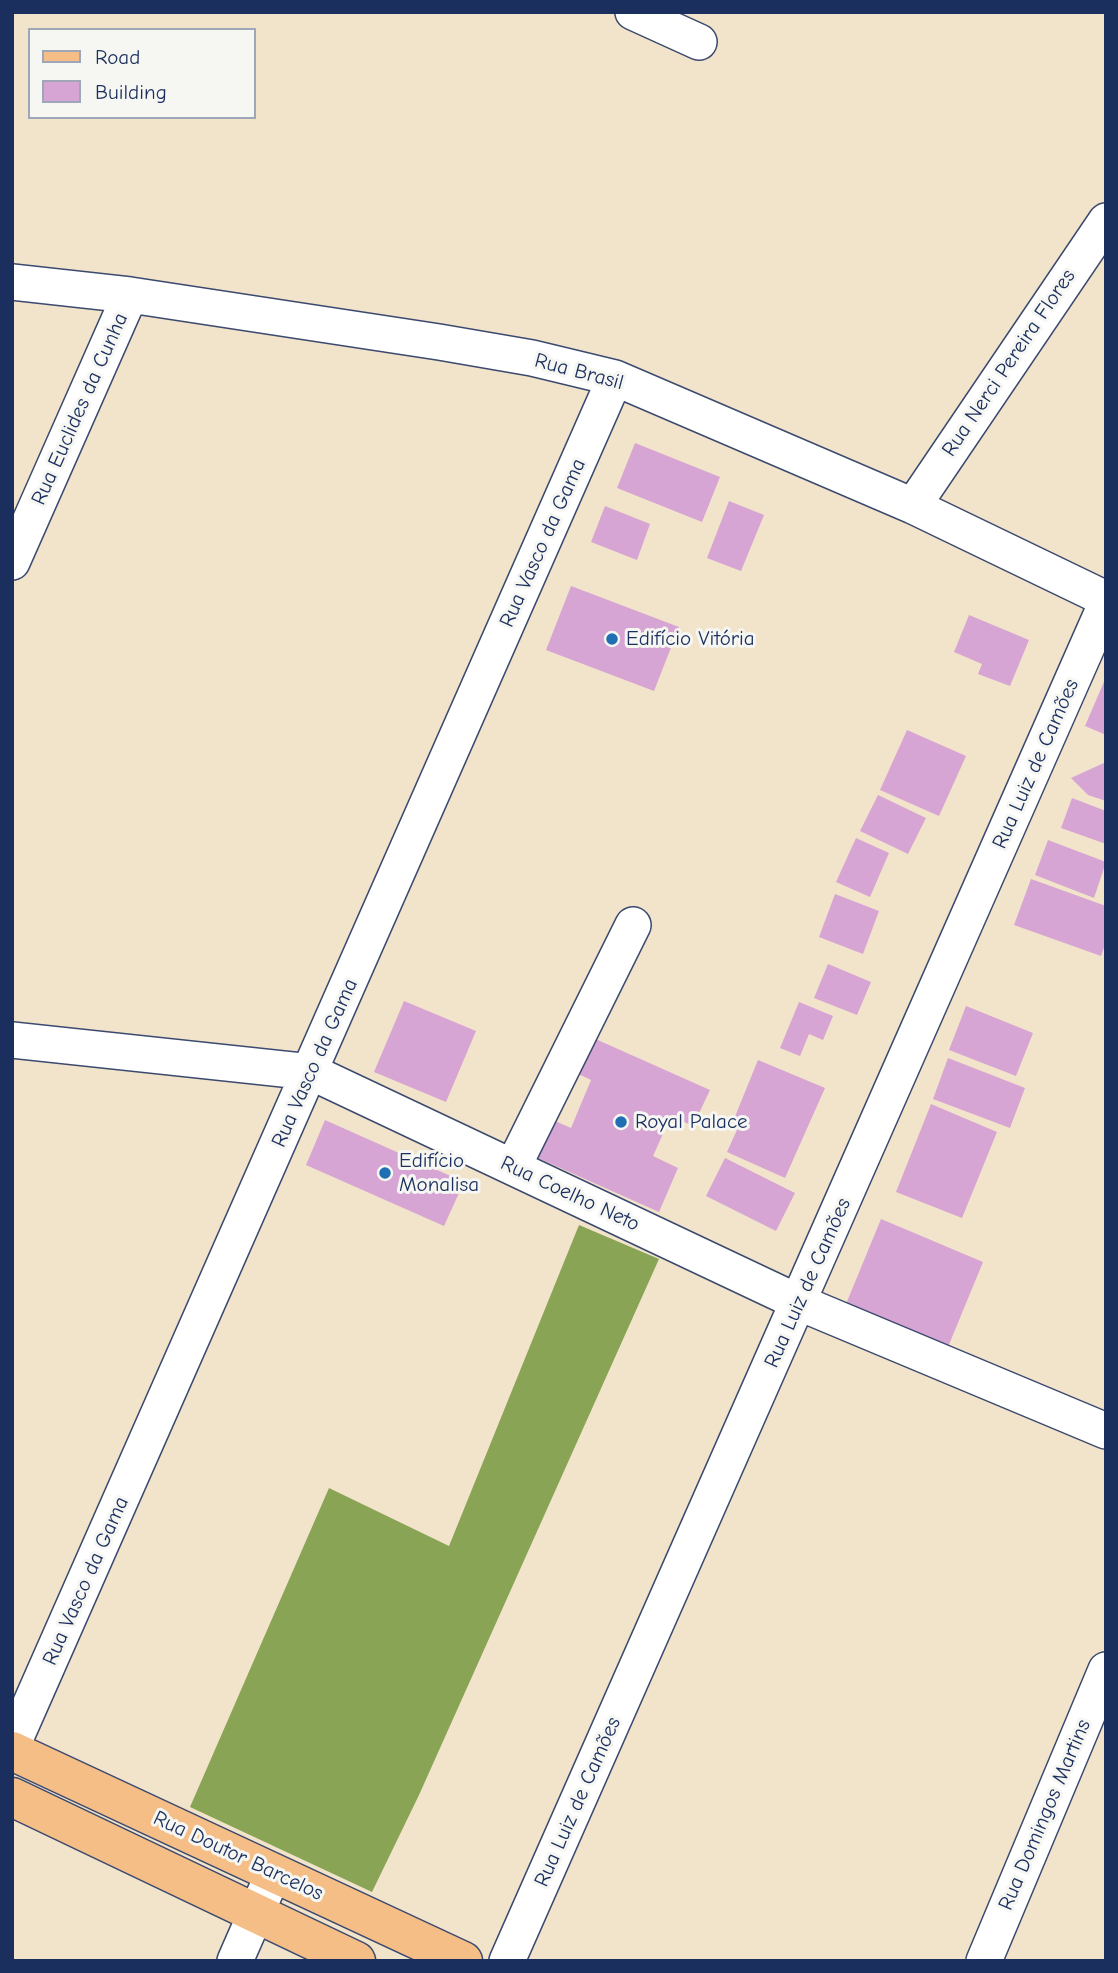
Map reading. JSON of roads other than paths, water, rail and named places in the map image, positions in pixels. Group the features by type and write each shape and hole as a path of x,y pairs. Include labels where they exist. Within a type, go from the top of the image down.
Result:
{"main road":[{"name":"Rua Doutor Barcelos","path":"12,1748 463,1961"},
{"name":"Rua Doutor Barcelos","path":"12,1797 356,1961"}],"street":[{"path":"633,12 699,41"},
{"name":"Rua Nerci Pereira Flores","path":"913,506 1106,221"},
{"name":"Rua Brasil","path":"12,282 130,295 466,347 532,358 615,378 913,506 1106,602"},
{"name":"Rua Euclides da Cunha","path":"12,562 130,295"},
{"name":"Rua Vasco da Gama","path":"12,1748 615,378"},
{"name":"Rua Luiz de Camões","path":"507,1961 800,1303 1106,602"},
{"path":"513,1167 633,925"},
{"name":"Rua Coelho Neto","path":"12,1040 311,1072 800,1303 1106,1431"},
{"name":"Rua Domingos Martins","path":"984,1961 1106,1670"},
{"path":"235,1961 274,1872"}],"place":[{"name":"Edifício Vitória","path":"612,639"},
{"name":"Royal Palace","path":"621,1122"},
{"name":"Edifício Monalisa","path":"385,1173"}]}
